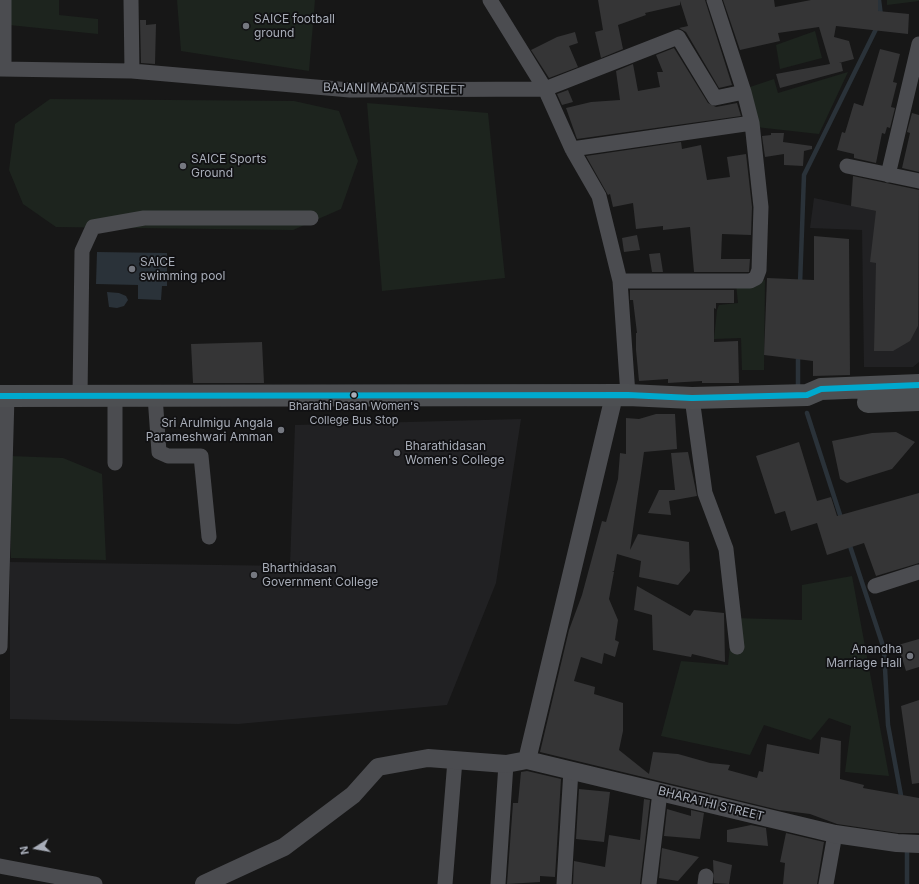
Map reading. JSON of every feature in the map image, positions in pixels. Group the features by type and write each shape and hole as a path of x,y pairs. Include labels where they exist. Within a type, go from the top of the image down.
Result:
{"main road":[{"path":"3,396 620,395 692,398 807,395 821,389 919,385"},
{"path":"807,395 820,403 919,400"}],"street":[{"path":"2,69 4,0"},
{"path":"131,0 132,71"},
{"path":"204,884 284,847 353,795 378,766 428,758 506,764 527,760 620,395 620,281 599,196 572,149 545,89 490,0"},
{"path":"620,281 750,281 756,278 759,270 761,207 752,123 744,92 714,0"},
{"name":"BAJANI MADAM STREET","path":"2,69 132,71 350,90 545,89 678,37 715,98 744,92"},
{"path":"888,175 919,44"},
{"path":"572,149 752,123"},
{"path":"848,166 919,181"},
{"path":"80,396 82,251 93,227 144,218 311,218"},
{"path":"0,647 3,396"},
{"path":"114,463 115,396"},
{"path":"155,396 159,452 168,456 201,456 209,537"},
{"path":"692,398 705,493 726,548 737,647"},
{"path":"875,586 919,572"},
{"path":"445,884 455,760"},
{"name":"BHARATHI STREET","path":"527,760 835,834 897,843 919,844"},
{"path":"498,884 506,764"},
{"path":"564,884 571,770"},
{"path":"649,884 660,792"},
{"path":"826,884 835,834"},
{"path":"0,866 95,884"}],"shaded area":[{"path":"8,0 59,0 59,15 98,19 98,34 9,25"},
{"name":"SAICE football ground","path":"177,0 315,0 309,71 181,51"},
{"path":"887,0 919,0 919,1 887,5"},
{"path":"815,31 822,58 780,69 776,45"},
{"path":"848,72 819,134 756,127 747,88 774,79 778,93"},
{"name":"SAICE Sports Ground","path":"50,99 294,101 339,111 358,161 341,209 293,230 56,227 23,204 9,170 15,124"},
{"path":"367,103 488,113 505,278 382,291"},
{"path":"814,198 919,220 919,362 913,367 864,367 862,230 810,228"},
{"name":"SAICE swimming pool","path":"97,252 167,253 167,286 162,286 161,300 138,299 138,285 96,284"},
{"path":"765,280 764,370 742,370 741,338 714,339 717,310 719,305 738,303 736,284"},
{"path":"107,292 119,293 126,296 128,300 124,306 117,308 109,307"},
{"name":"Bharthidasan Government College","path":"521,419 496,583 447,705 238,724 10,719 10,562 290,566 295,425"},
{"path":"10,456 63,458 102,474 106,560 11,558"},
{"path":"852,576 889,776 845,772 851,726 829,718 811,740 764,725 750,755 661,736 681,661 728,665 733,618 802,620 802,585"}],"building":[{"path":"598,0 705,0 732,85 719,88 686,32 679,28 688,26 680,1 680,5 645,13 646,15 618,25 623,49 601,58 595,32 603,30"},
{"path":"723,0 774,0 775,7 811,0 878,0 878,11 909,14 908,34 836,26 834,37 849,41 854,59 841,62 843,71 780,88 776,74 830,64 819,27 778,33 780,41 740,50"},
{"path":"140,20 146,20 146,25 156,24 155,64 141,63"},
{"path":"575,32 578,43 569,46 578,67 549,78 531,50 557,37"},
{"path":"674,48 708,103 716,107 737,103 741,116 577,139 566,108 591,102 620,100 616,71 633,64 638,91 660,87 657,72 663,72 656,55"},
{"path":"880,49 900,54 893,82 897,83 891,107 895,108 890,128 887,127 885,134 882,133 876,163 854,158 854,154 837,150 842,132 845,133 854,103 863,106"},
{"path":"568,90 573,102 562,105 557,94"},
{"path":"912,113 919,115 919,172 902,168 910,133 907,132"},
{"path":"771,133 784,133 783,142 812,146 812,149 804,151 803,166 784,165 784,154 765,157 762,136 771,135"},
{"path":"681,142 682,149 701,145 707,180 730,177 727,157 746,154 752,207 751,235 722,234 721,259 750,259 749,272 694,272 690,227 663,230 663,226 636,229 633,203 613,207 610,194 608,195 586,156"},
{"path":"853,176 919,190 918,326 910,341 893,351 874,351 876,263 870,262 876,211 851,206"},
{"path":"637,235 640,250 624,252 622,238"},
{"path":"814,236 849,239 850,375 813,376 813,361 764,355 767,278 814,280"},
{"path":"660,253 663,272 652,272 649,254"},
{"path":"630,290 734,290 734,303 716,303 716,309 714,308 714,342 738,341 739,383 702,383 702,381 668,383 668,379 639,381 636,350 637,333 633,300 630,300"},
{"path":"262,342 264,383 193,383 191,344"},
{"path":"656,414 675,414 677,449 644,452 630,550 638,534 689,542 690,571 678,585 639,577 641,561 617,554 614,571 612,571 614,572 609,599 618,620 615,640 619,642 615,657 604,653 602,664 581,657 574,681 595,687 594,694 623,703 623,731 619,750 649,774 653,752 678,754 710,763 730,765 728,770 757,778 759,771 763,772 767,744 819,754 821,737 841,741 840,779 864,785 863,788 919,798 919,833 898,833 837,824 810,814 779,810 540,752 569,630 582,595 602,521 606,522 618,479 620,453 626,454 626,418 639,419"},
{"path":"896,432 915,442 892,469 847,483 840,479 832,441 872,433"},
{"path":"799,442 817,501 831,497 837,516 919,493 919,563 876,576 864,543 827,555 817,523 791,531 785,511 775,514 756,456"},
{"path":"688,452 697,496 669,501 671,515 648,513 659,490 675,490 671,453"},
{"path":"637,586 690,616 694,610 724,613 725,662 692,654 691,657 653,650 652,615 634,610"},
{"name":"Anandha Marriage Hall","path":"919,639 919,667 906,671 898,645"},
{"path":"919,700 919,783 912,784 901,706"},
{"path":"527,771 561,779 555,877 540,876 540,882 507,884 513,803 518,803 521,772"},
{"path":"579,789 610,792 604,842 576,839"},
{"path":"644,799 650,800 640,884 573,884 574,861 605,867 609,835 640,840"},
{"path":"667,809 691,816 691,810 704,813 700,839 664,836"},
{"path":"751,825 766,828 768,846 727,842 727,830"},
{"path":"786,833 824,842 817,884 783,884 785,863 780,862"},
{"path":"662,848 699,857 678,881 659,878"},
{"path":"713,860 732,865 729,884 714,883"}],"waterway":[{"path":"879,0 881,16"},
{"path":"800,284 804,175 878,25"},
{"path":"798,354 798,388"},
{"path":"807,413 842,521"},
{"path":"849,543 884,649 888,725 902,801"},
{"path":"907,848 907,884"}],"transit line":[{"path":"0,396 628,395 692,398 807,395 821,389 919,385"}],"place":[{"name":"SAICE football ground","path":"246,26"},
{"name":"SAICE Sports Ground","path":"183,166"},
{"name":"SAICE swimming pool","path":"132,269"},
{"name":"Bharathi Dasan Women's College Bus Stop","path":"354,395"},
{"name":"Sri Arulmigu Angala Parameshwari Amman","path":"281,430"},
{"name":"Bharathidasan Women's College","path":"397,453"},
{"name":"Bharthidasan Government College","path":"254,575"},
{"name":"Anandha Marriage Hall","path":"910,656"}]}
